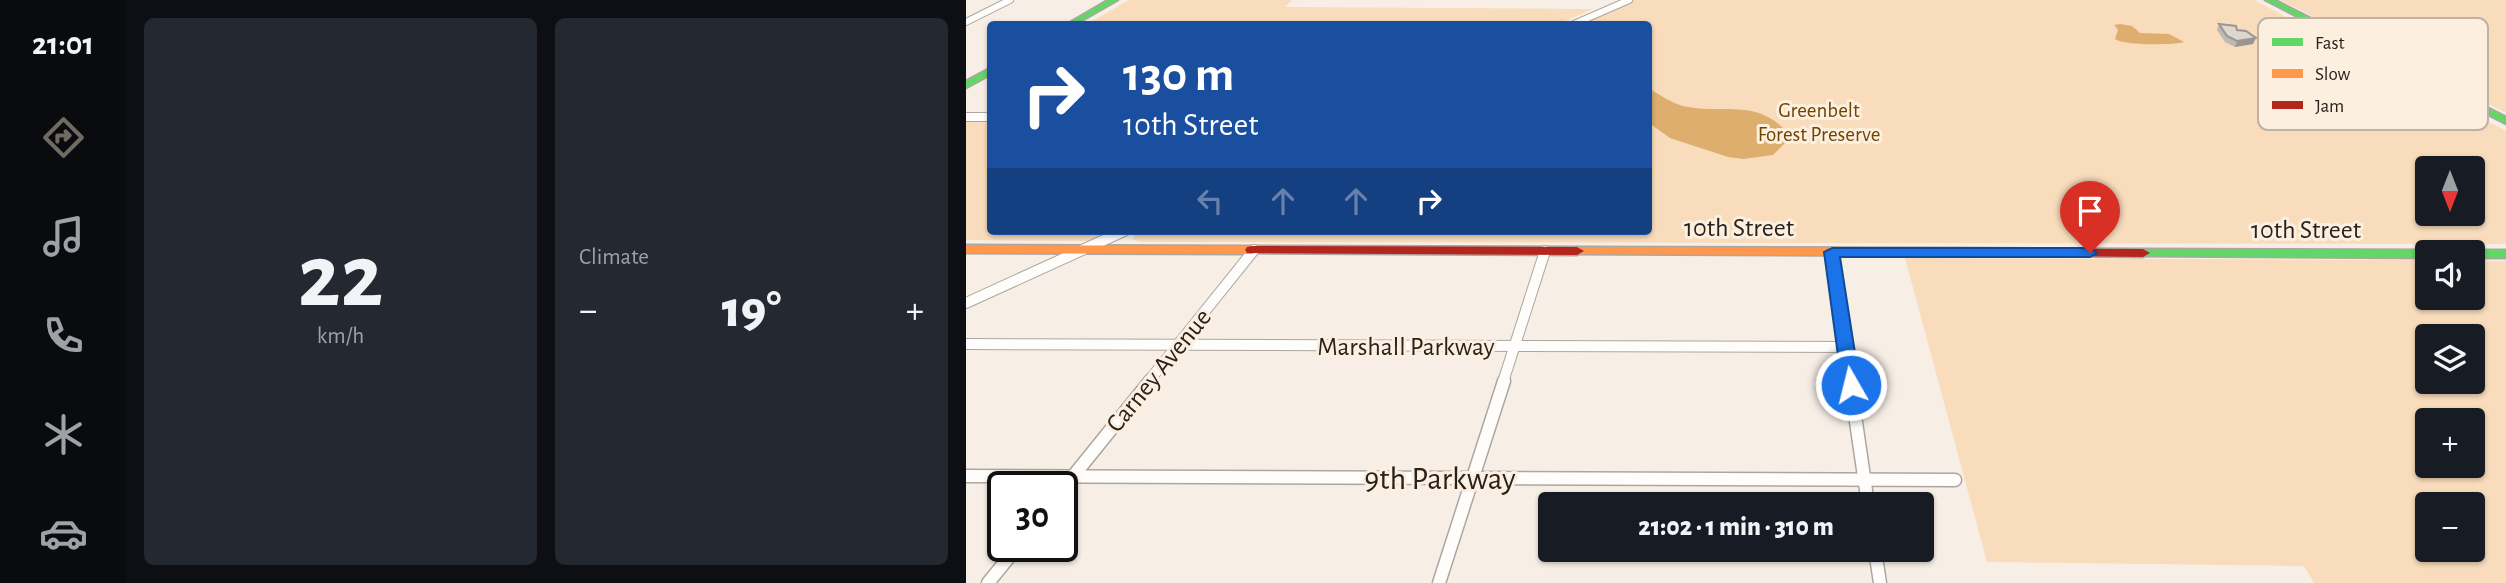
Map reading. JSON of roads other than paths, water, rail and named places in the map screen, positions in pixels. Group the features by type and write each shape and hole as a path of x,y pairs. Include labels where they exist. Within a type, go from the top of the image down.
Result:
{"street":[{"path":"966,22 1010,0"},
{"path":"1076,21 1114,0"},
{"path":"1581,21 1629,0"},
{"path":"2269,0 2304,18"},
{"path":"966,85 987,73"},
{"path":"2488,112 2506,121"},
{"path":"966,117 987,117"},
{"path":"966,303 1116,235"},
{"name":"10th Street","path":"966,249 2415,254"},
{"name":"Carney Avenue","path":"1078,471 1254,250"},
{"path":"1439,583 1545,251"},
{"path":"1832,252 1866,492"},
{"path":"2485,254 2506,254"},
{"name":"Marshall Parkway","path":"966,344 1846,347"},
{"name":"9th Parkway","path":"966,476 987,476"},
{"name":"9th Parkway","path":"1078,477 1955,480"},
{"path":"988,583 1005,562"},
{"path":"1877,562 1880,583"}],"park label":[{"name":"Greenbelt Forest Preserve","path":"1819,122"}]}
